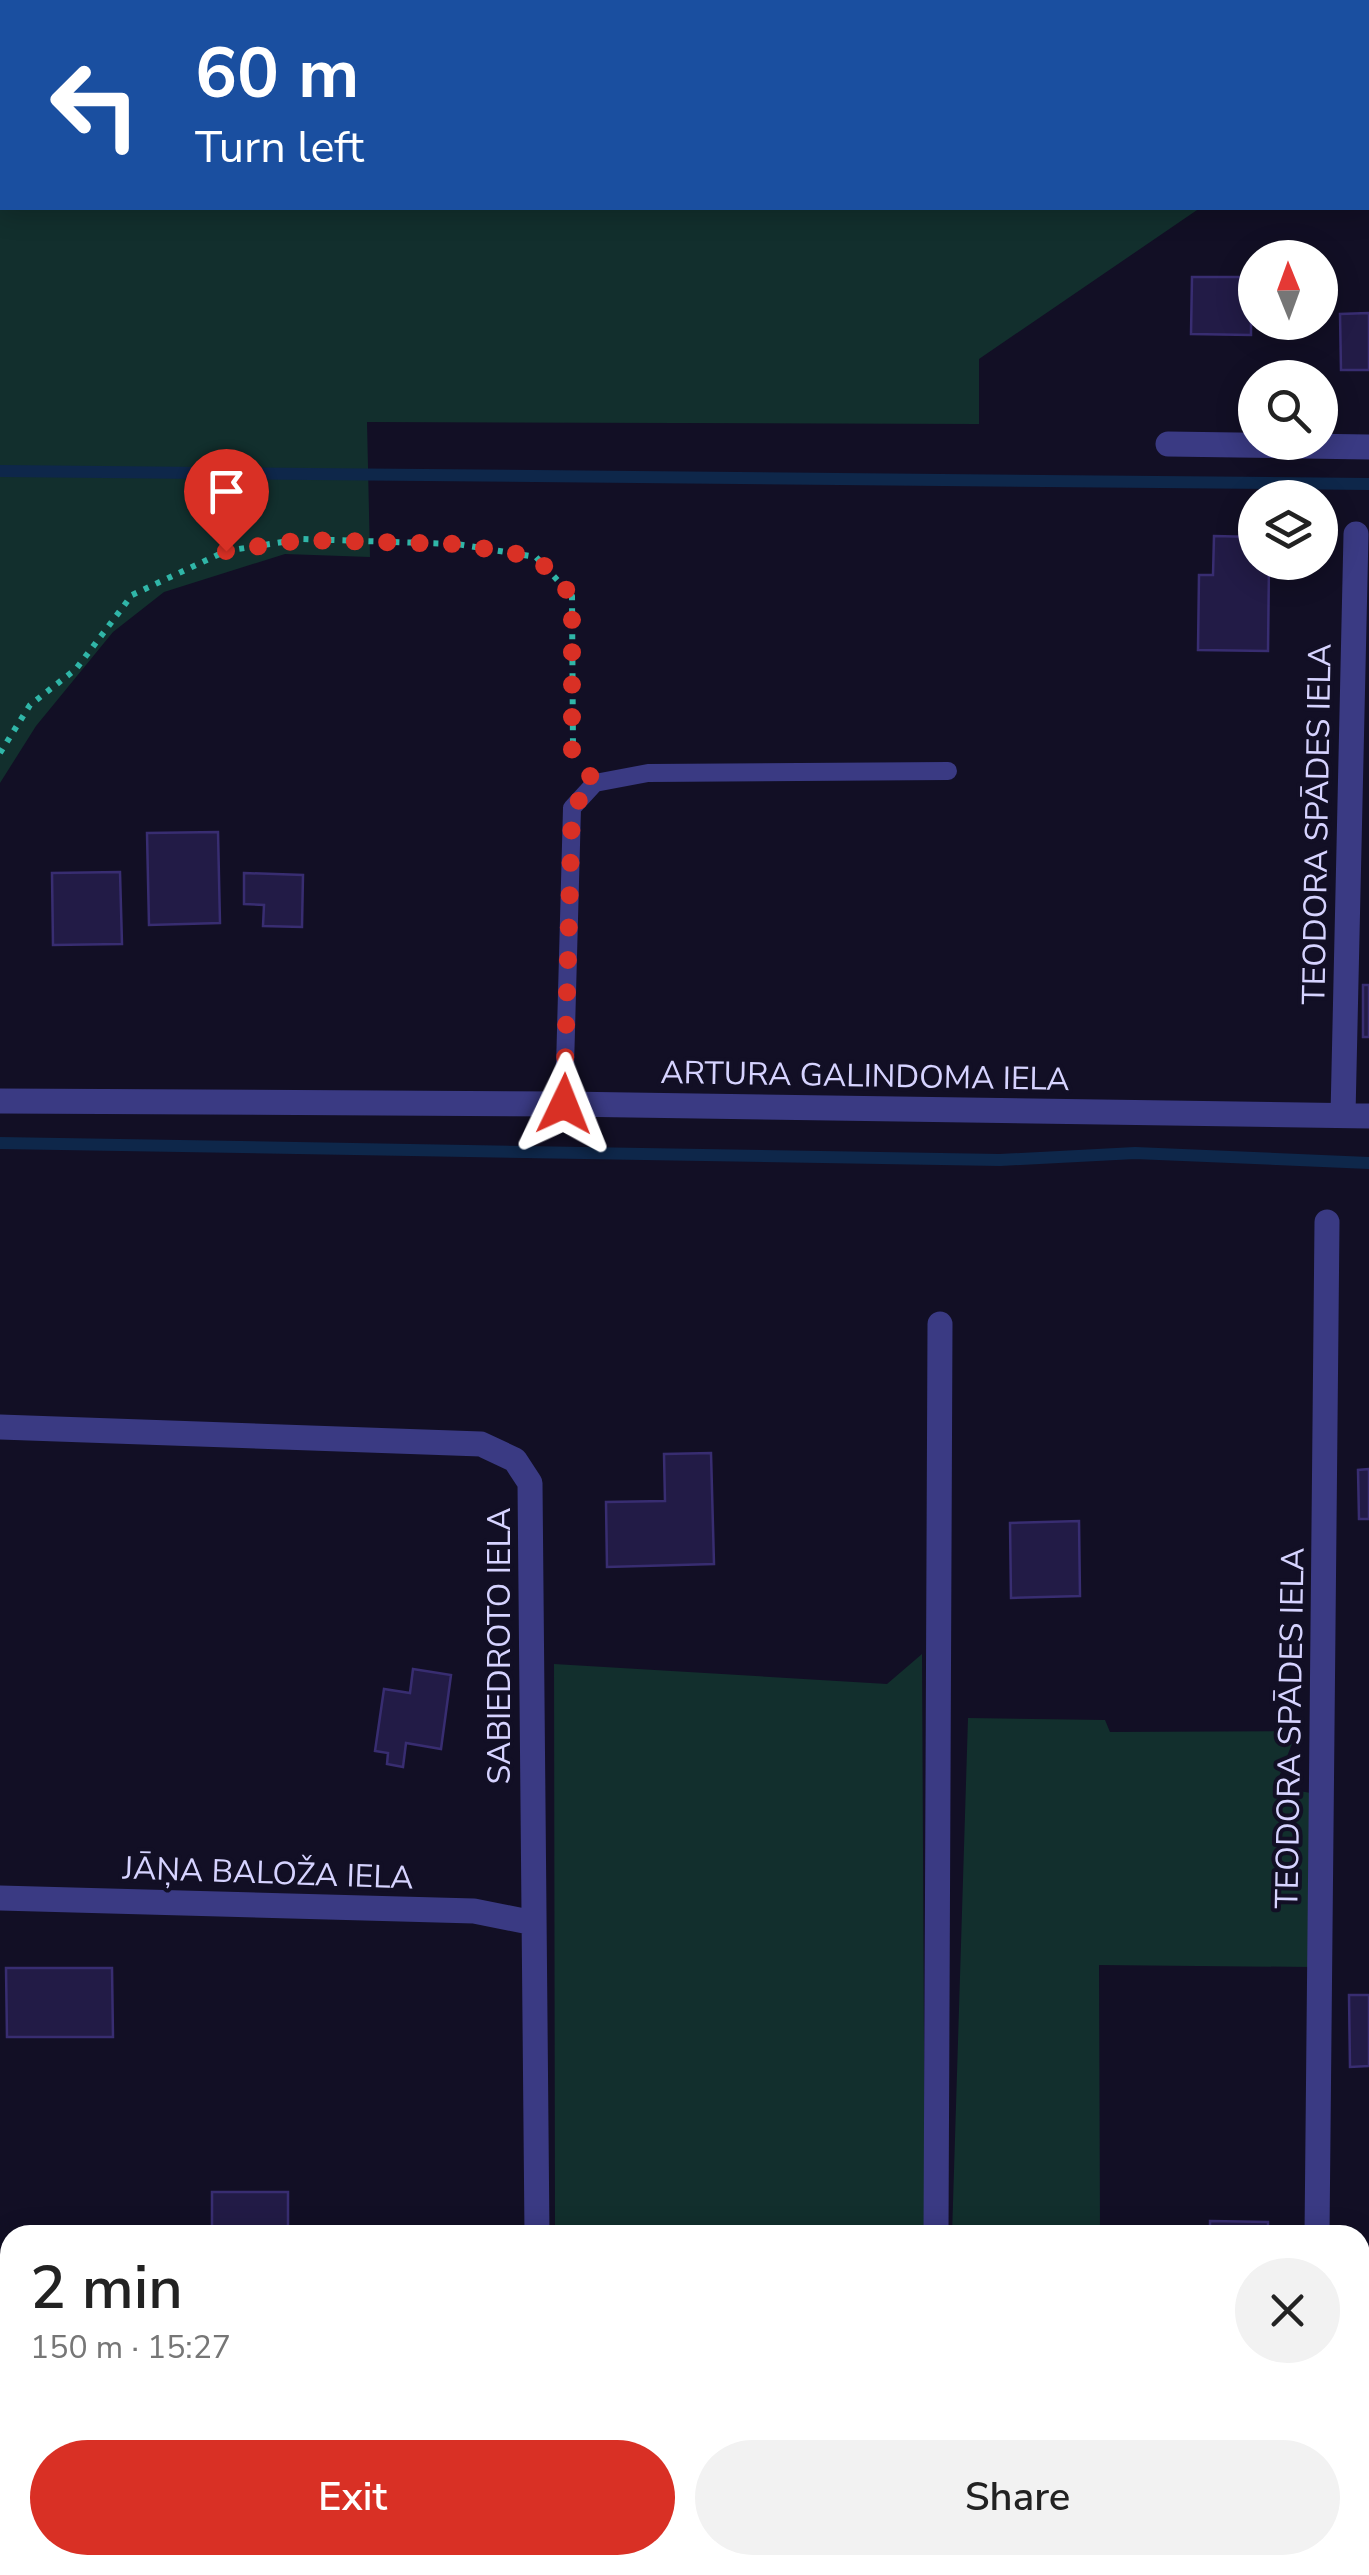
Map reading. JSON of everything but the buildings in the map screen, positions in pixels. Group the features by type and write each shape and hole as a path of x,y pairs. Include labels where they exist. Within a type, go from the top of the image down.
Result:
{"street":[{"path":"1168,444 1369,447"},
{"name":"TEODORA SPĀDES IELA","path":"1342,1115 1356,534"},
{"name":"ARTURA GALINDOMA IELA","path":"0,1101 564,1104 1369,1116"},
{"name":"TEODORA SPĀDES IELA","path":"1317,2225 1328,1222"},
{"path":"936,2225 940,1324"},
{"name":"SABIEDROTO IELA","path":"0,1427 480,1444 515,1460 530,1483 538,2225"},
{"name":"JĀŅA BALOŽA IELA","path":"0,1898 474,1910 534,1924"}],"lane":[{"path":"564,1104 572,808 595,783 648,773 948,771"}],"path":[{"path":"0,753 30,704 76,669 132,596 226,551 302,540 457,544 536,557 572,596 572,750 595,783"}],"green space":[{"path":"0,210 1197,210 979,359 979,424 367,422 370,557 285,554 164,592 113,632 36,726 0,783"},
{"path":"922,1654 925,2225 555,2225 554,1664 887,1684"},
{"path":"968,1718 1105,1720 1110,1732 1297,1731 1275,1787 1311,1793 1310,1967 1099,1965 1100,2225 952,2225"}],"waterway":[{"path":"0,471 1369,484"},
{"path":"0,1143 1000,1160 1135,1153 1369,1163"}],"route":[{"path":"226,551 302,540 457,544 536,557 572,596 572,750 595,783 572,808 564,1104"}]}
